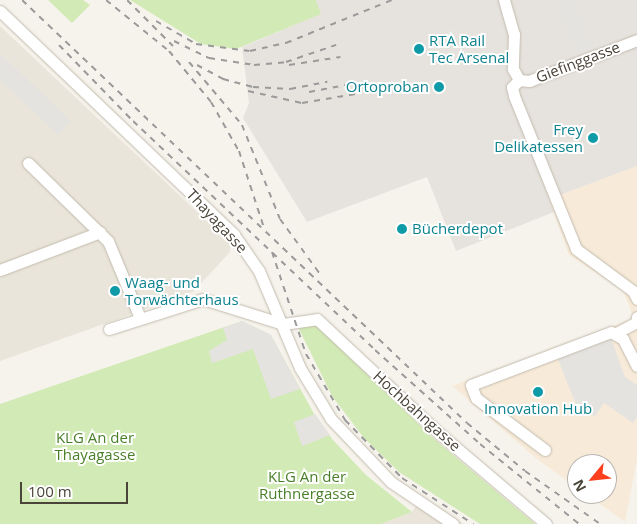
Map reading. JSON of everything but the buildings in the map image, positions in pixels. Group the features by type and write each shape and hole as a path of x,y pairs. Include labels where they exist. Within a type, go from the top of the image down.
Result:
{"street":[{"path":"504,0 514,29 513,69 519,80 512,87 514,96 576,250 633,291 637,299"},
{"name":"Thayagasse","path":"0,12 227,227 259,271 305,378 343,435 397,487 453,524"},
{"name":"Giefinggasse","path":"519,80 529,81 637,40"},
{"path":"28,163 100,232 117,255 140,318"},
{"path":"0,270 100,232"},
{"path":"109,329 202,299 283,324"},
{"path":"545,450 476,398 472,385 616,333 637,322 637,318"},
{"name":"Hochbahngasse","path":"283,324 317,319 440,434 546,524"},
{"path":"616,333 637,366"}],"shaded area":[{"path":"316,0 637,0 637,166 549,199 554,212 456,251 427,177 307,222 243,118 249,103 242,47 320,14"},
{"path":"554,0 575,0 594,48 576,55"},
{"path":"0,26 230,243 230,252 193,292 0,361"},
{"path":"0,53 71,121 58,135 0,80"},
{"path":"637,166 637,459 625,522 600,504 617,504 617,454 567,454 567,481 537,459 452,386 634,318 623,291 569,255 549,199"},
{"path":"242,321 271,335 300,389 271,399 253,349 212,363 209,351 227,340 223,328"},
{"path":"611,338 625,377 637,385 637,417 633,423 604,403 595,416 579,412 557,357"},
{"path":"315,414 330,435 302,446 294,422"},
{"path":"421,497 464,524 381,524 412,512"}],"green space":[{"path":"48,0 83,0 90,5 72,23"},
{"path":"130,0 316,0 321,14 236,49 201,44"},
{"name":"KLG An der Thayagasse","path":"242,321 271,335 313,412 333,440 366,475 412,512 381,524 0,524 0,404"},
{"path":"309,324 318,327 432,437 535,524 480,524 399,472 364,438 332,396 298,327"}],"railway":[{"path":"22,0 467,423 525,471 600,524"},
{"path":"106,0 169,51 211,102 239,151 265,231"},
{"path":"127,0 173,46"},
{"path":"156,21 196,44 250,51 286,43 392,0"},
{"path":"174,41 209,58 254,65 286,62 336,45"},
{"path":"59,45 133,121 375,350 480,444 579,524"},
{"path":"289,65 340,57"},
{"path":"189,62 242,125 280,219 320,274"},
{"path":"197,65 223,79 253,87 290,89 327,82"},
{"path":"309,92 351,84"},
{"path":"248,91 302,103 355,94"},
{"path":"272,252 306,354 345,420 402,478 473,524"}],"place":[{"name":"RTA Rail Tec Arsenal","path":"419,49"},
{"name":"Ortoproban","path":"439,87"},
{"name":"Frey Delikatessen","path":"593,138"},
{"name":"Bücherdepot","path":"402,229"},
{"name":"Waag- und Torwächterhaus","path":"115,291"},
{"name":"Innovation Hub","path":"538,392"}],"park label":[{"name":"KLG An der Ruthnergasse","path":"307,484"}]}
